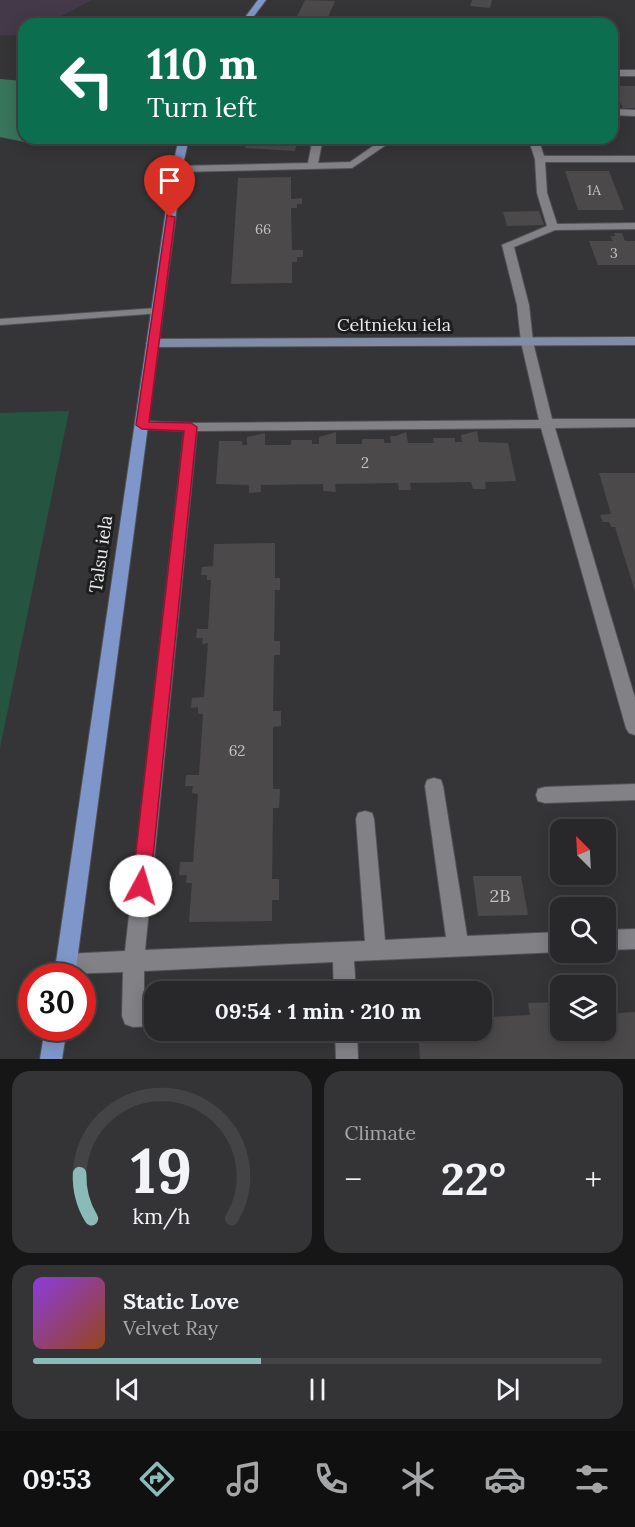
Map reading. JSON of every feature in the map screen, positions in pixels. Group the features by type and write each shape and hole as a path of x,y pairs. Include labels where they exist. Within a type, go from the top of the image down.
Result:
{"main road":[{"path":"248,18 262,0"},
{"name":"Talsu iela","path":"66,963 152,343 183,144"},
{"path":"51,1059 54,1041"}],"street":[{"path":"618,72 635,73"},
{"path":"618,112 635,112"},
{"path":"312,166 317,144"},
{"path":"177,169 352,165 381,144"},
{"path":"535,144 540,159 542,193 554,227"},
{"path":"540,159 635,159"},
{"path":"635,226 554,227 508,245 523,305 527,342 538,393 635,728"},
{"name":"Celtnieku iela","path":"152,343 635,341"},
{"path":"142,425 191,427 635,423"},
{"path":"144,1015 133,1016 134,960 191,427"},
{"path":"434,786 458,946"},
{"path":"545,795 635,792"},
{"path":"365,819 376,949"},
{"path":"616,940 635,939"},
{"path":"96,966 134,960 550,942"},
{"path":"344,951 345,981"},
{"path":"346,1041 347,1059"}],"lane":[{"path":"0,322 157,311"}],"shaded area":[{"path":"0,0 92,0 58,18 18,18 18,35 0,35"}],"green space":[{"path":"0,79 18,80 18,141 0,137"},
{"path":"69,411 0,748 0,413"}],"building":[{"path":"305,0 335,1 328,18 296,18"},
{"path":"472,0 492,0 490,8 470,6"},
{"path":"618,86 635,86 635,108 623,108 618,102"},
{"path":"246,144 297,144 295,151 245,148"},
{"path":"565,171 609,171 624,210 578,210"},
{"path":"291,177 291,199 302,198 302,204 297,204 297,208 291,208 292,250 303,250 303,257 297,257 297,262 292,262 292,283 231,284 238,178"},
{"path":"539,211 544,225 507,226 503,212"},
{"path":"614,233 622,233 625,241 635,241 635,265 598,265 589,241 613,241 610,236 615,236"},
{"path":"477,431 479,442 508,443 516,481 485,482 486,489 473,489 471,482 410,483 411,490 399,490 398,483 335,484 336,492 323,491 323,484 261,485 261,492 249,493 249,485 216,484 219,441 242,441 242,445 247,445 247,437 265,433 265,445 291,445 291,440 312,440 312,444 319,444 319,437 336,432 336,444 362,444 362,439 384,439 384,443 391,443 390,436 406,432 408,443 434,443 433,438 455,438 455,442 462,442 461,435"},
{"path":"599,473 635,473 635,591 615,527 611,527 609,522 603,522 600,515 611,514"},
{"path":"275,543 275,578 280,578 280,590 275,590 274,641 280,641 280,655 274,655 273,711 281,711 281,726 273,727 273,789 280,789 279,808 273,808 272,879 279,879 279,900 272,900 272,921 189,922 192,883 186,883 187,875 179,875 180,862 193,862 198,794 192,793 193,786 185,786 186,775 199,775 203,714 198,714 198,707 191,708 192,698 204,697 208,643 202,644 203,638 196,638 197,629 208,629 211,580 207,580 207,575 201,575 202,567 213,566 214,544"},
{"path":"473,876 521,876 528,915 478,916"},
{"path":"550,1002 550,1041 616,1041 616,1013 635,1012 635,1059 420,1059 419,1041 492,1041 492,1017 530,1015 528,1003"}],"route":[{"path":"141,886 191,427 142,425 170,217"}]}
